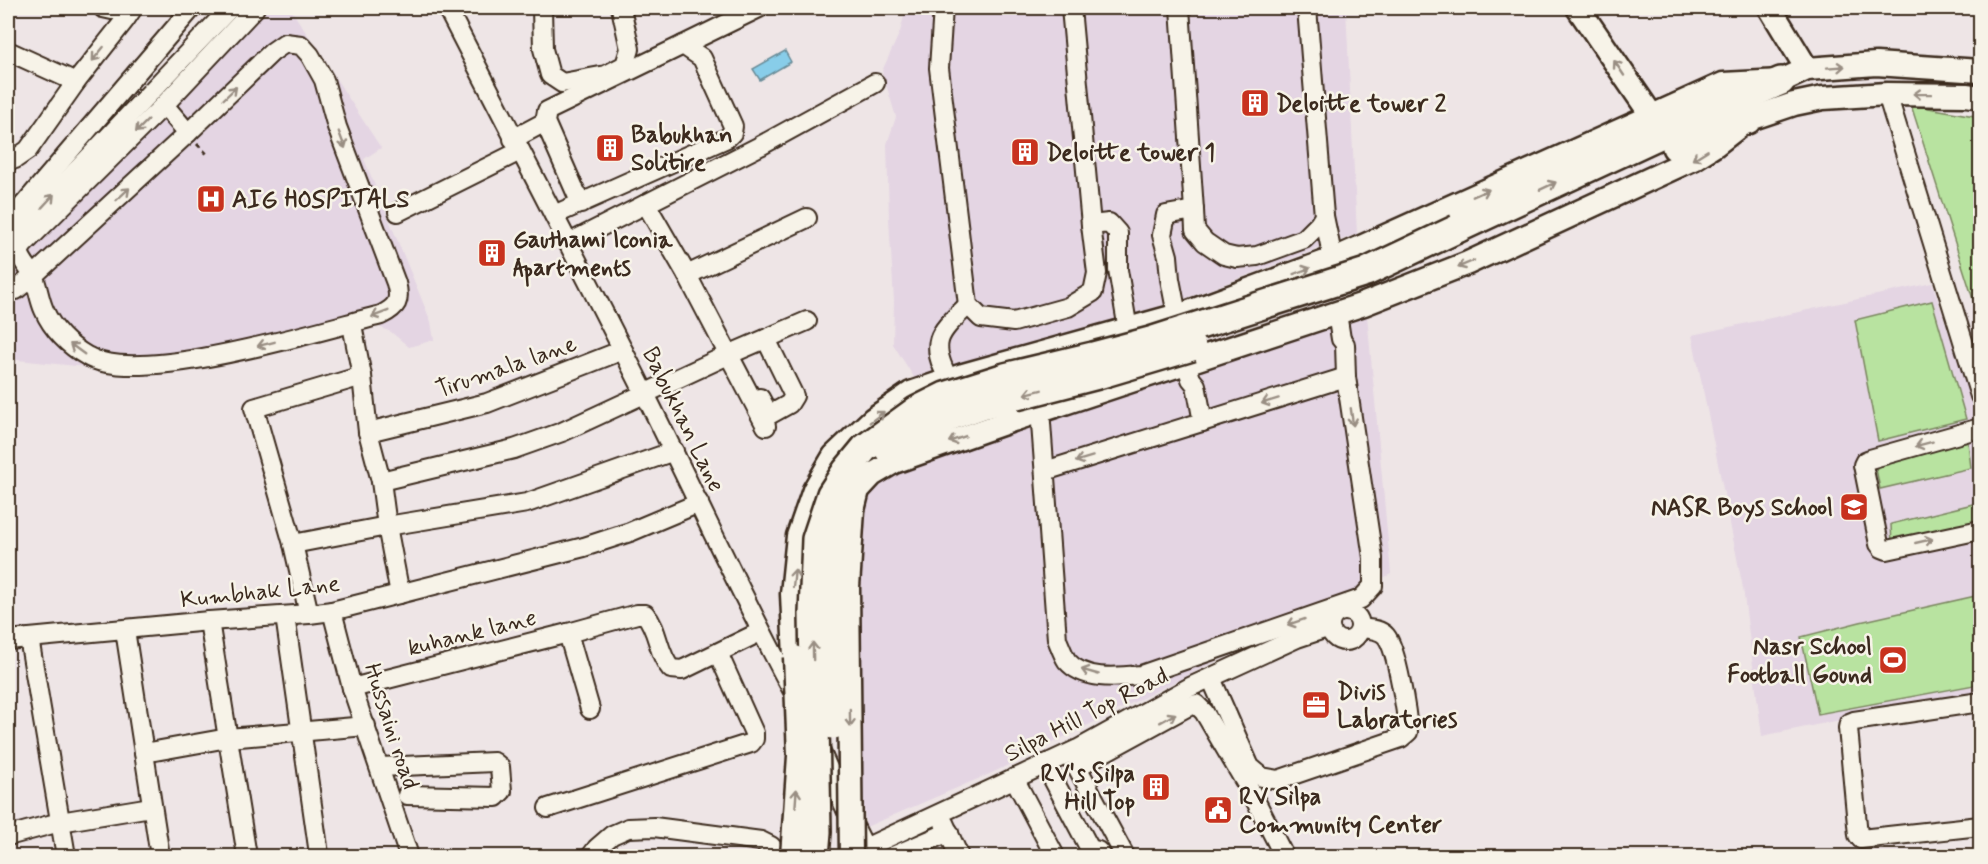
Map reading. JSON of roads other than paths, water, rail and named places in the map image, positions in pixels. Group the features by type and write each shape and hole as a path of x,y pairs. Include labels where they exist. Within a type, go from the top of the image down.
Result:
{"highway":[{"path":"854,854 835,544 855,481 898,440 954,415 1011,397 1155,359 1383,283 1461,237 1696,118 1781,81"},
{"path":"815,856 817,832 813,614 816,539 831,494 865,448 917,410 945,396 1005,377 1150,341 1366,272 1461,237 1703,134 1747,120"}],"main road":[{"path":"1578,8 1652,116"},
{"path":"1770,8 1807,69"},
{"path":"792,856 799,756 792,594 798,536 814,490 834,456 873,419 911,393 1177,315 1333,259 1723,84 1781,81 1807,69 1876,64 1980,71"},
{"path":"854,854 848,587 853,510 858,490 872,475 894,462 1040,410 1341,312 1468,263 1693,159 1747,120 1794,104 1822,98 1887,94 1980,97"},
{"path":"1260,286 1278,332"},
{"path":"1219,301 1233,347"}],"street":[{"path":"103,8 112,10 116,8"},
{"path":"8,160 15,159 28,150 76,82 133,8"},
{"path":"14,216 192,8"},
{"path":"44,311 33,276 22,261 19,252 23,245 230,8"},
{"path":"8,243 95,162 164,105 255,8"},
{"name":"Babukhan Lane","path":"447,8 645,393 760,632 808,719 829,773 854,854"},
{"path":"542,8 543,49 550,75 562,83 606,75 625,65 630,49 621,8"},
{"path":"581,204 545,122 547,111 759,8"},
{"path":"943,8 939,68 968,305 981,318 1014,322 1068,308 1093,292 1096,273 1071,8"},
{"path":"1180,8 1195,230 1205,242 1224,255 1237,258 1257,256 1304,239 1324,216"},
{"path":"1307,8 1324,216 1333,259"},
{"path":"285,43 301,45 310,55 324,80 337,127 398,292 397,303 391,310 381,315 227,354 152,366 111,364 89,358 65,341 44,311 12,284 33,276 272,52 285,43"},
{"path":"554,215 727,138 732,133 733,126 702,58 683,45"},
{"path":"8,51 76,82"},
{"path":"569,243 760,146 875,83"},
{"path":"1887,94 1980,396"},
{"path":"164,105 188,133"},
{"path":"398,212 517,145 545,122"},
{"path":"646,204 687,275 728,355 771,414 793,400 794,396 768,343"},
{"path":"1177,315 1168,256 1162,235 1166,215 1194,210"},
{"path":"687,275 807,218"},
{"path":"1091,225 1109,223 1118,232 1118,270 1128,330"},
{"path":"949,380 941,365 937,344 947,326 968,305"},
{"path":"1040,410 1057,639 1068,661 1083,672 1113,678 1141,675 1361,599 1373,586 1373,558 1346,378 1345,344 1348,336 1341,312"},
{"path":"766,426 749,386 743,363 745,359 768,343 807,321"},
{"path":"353,330 362,376 368,432 381,481 400,594"},
{"path":"381,481 514,449 562,432 728,355 768,343"},
{"name":"Tirumala lane","path":"368,432 487,403 623,350"},
{"path":"1191,361 1199,376 1196,386 1203,422"},
{"path":"309,614 293,544 254,408 362,376"},
{"path":"1045,471 1346,378"},
{"path":"1980,428 1870,459 1863,465 1879,544 1882,548 1887,550 1980,530"},
{"path":"293,544 526,503 674,451"},
{"name":"Kumbhak Lane","path":"8,640 332,611 584,547 630,532 699,503"},
{"name":"Hussaini road","path":"332,611 352,688 409,856"},
{"name":"kuhank lane","path":"352,688 636,614 645,614 650,620 663,660 671,669 682,670 718,653"},
{"path":"285,616 319,854"},
{"path":"209,621 247,856"},
{"name":"Silpa Hill Top Road","path":"854,854 1045,764 1082,755 1113,740 1190,687 1297,638 1330,627 1334,636 1342,641 1352,640 1359,633 1360,628 1378,631 1386,636 1394,655 1408,732 1401,738 1278,780 1262,777 1250,767 1211,678"},
{"path":"125,630 160,856"},
{"path":"548,808 751,743 754,733 718,653 760,632"},
{"path":"568,633 590,708"},
{"path":"28,638 66,856"},
{"path":"1980,702 1854,721 1849,723 1848,728 1858,835 1861,839 1980,826"},
{"path":"1113,740 1196,704 1204,712 1251,792 1284,856"},
{"path":"144,753 300,724 366,726"},
{"path":"1082,755 1077,770 1125,856"},
{"path":"380,767 490,762 500,767 502,791 496,797 407,795"},
{"path":"1045,764 1090,849 1098,851 1102,856"},
{"path":"1014,778 1055,856"},
{"path":"8,836 60,822 151,807"},
{"path":"940,813 959,856"},
{"path":"591,856 612,835 628,828 654,827 761,841 771,846 778,856"},
{"path":"893,856 949,832"}],"water":[{"path":"785,51 791,62 760,80 753,69"}],"place":[{"name":"Deloitte tower 2","path":"1255,103"},
{"name":"Babukhan Solitire","path":"610,148"},
{"name":"Deloitte tower 1","path":"1025,152"},
{"name":"AIG HOSPITALS","path":"211,199"},
{"name":"Gauthami Iconia Apartments","path":"492,253"},
{"name":"NASR Boys School","path":"1854,507"},
{"name":"Nasr School Football Gound","path":"1893,660"},
{"name":"Divis Labratories","path":"1316,705"},
{"name":"RV's Silpa Hill Top","path":"1156,787"},
{"name":"RV Silpa Community Center","path":"1218,810"}]}
